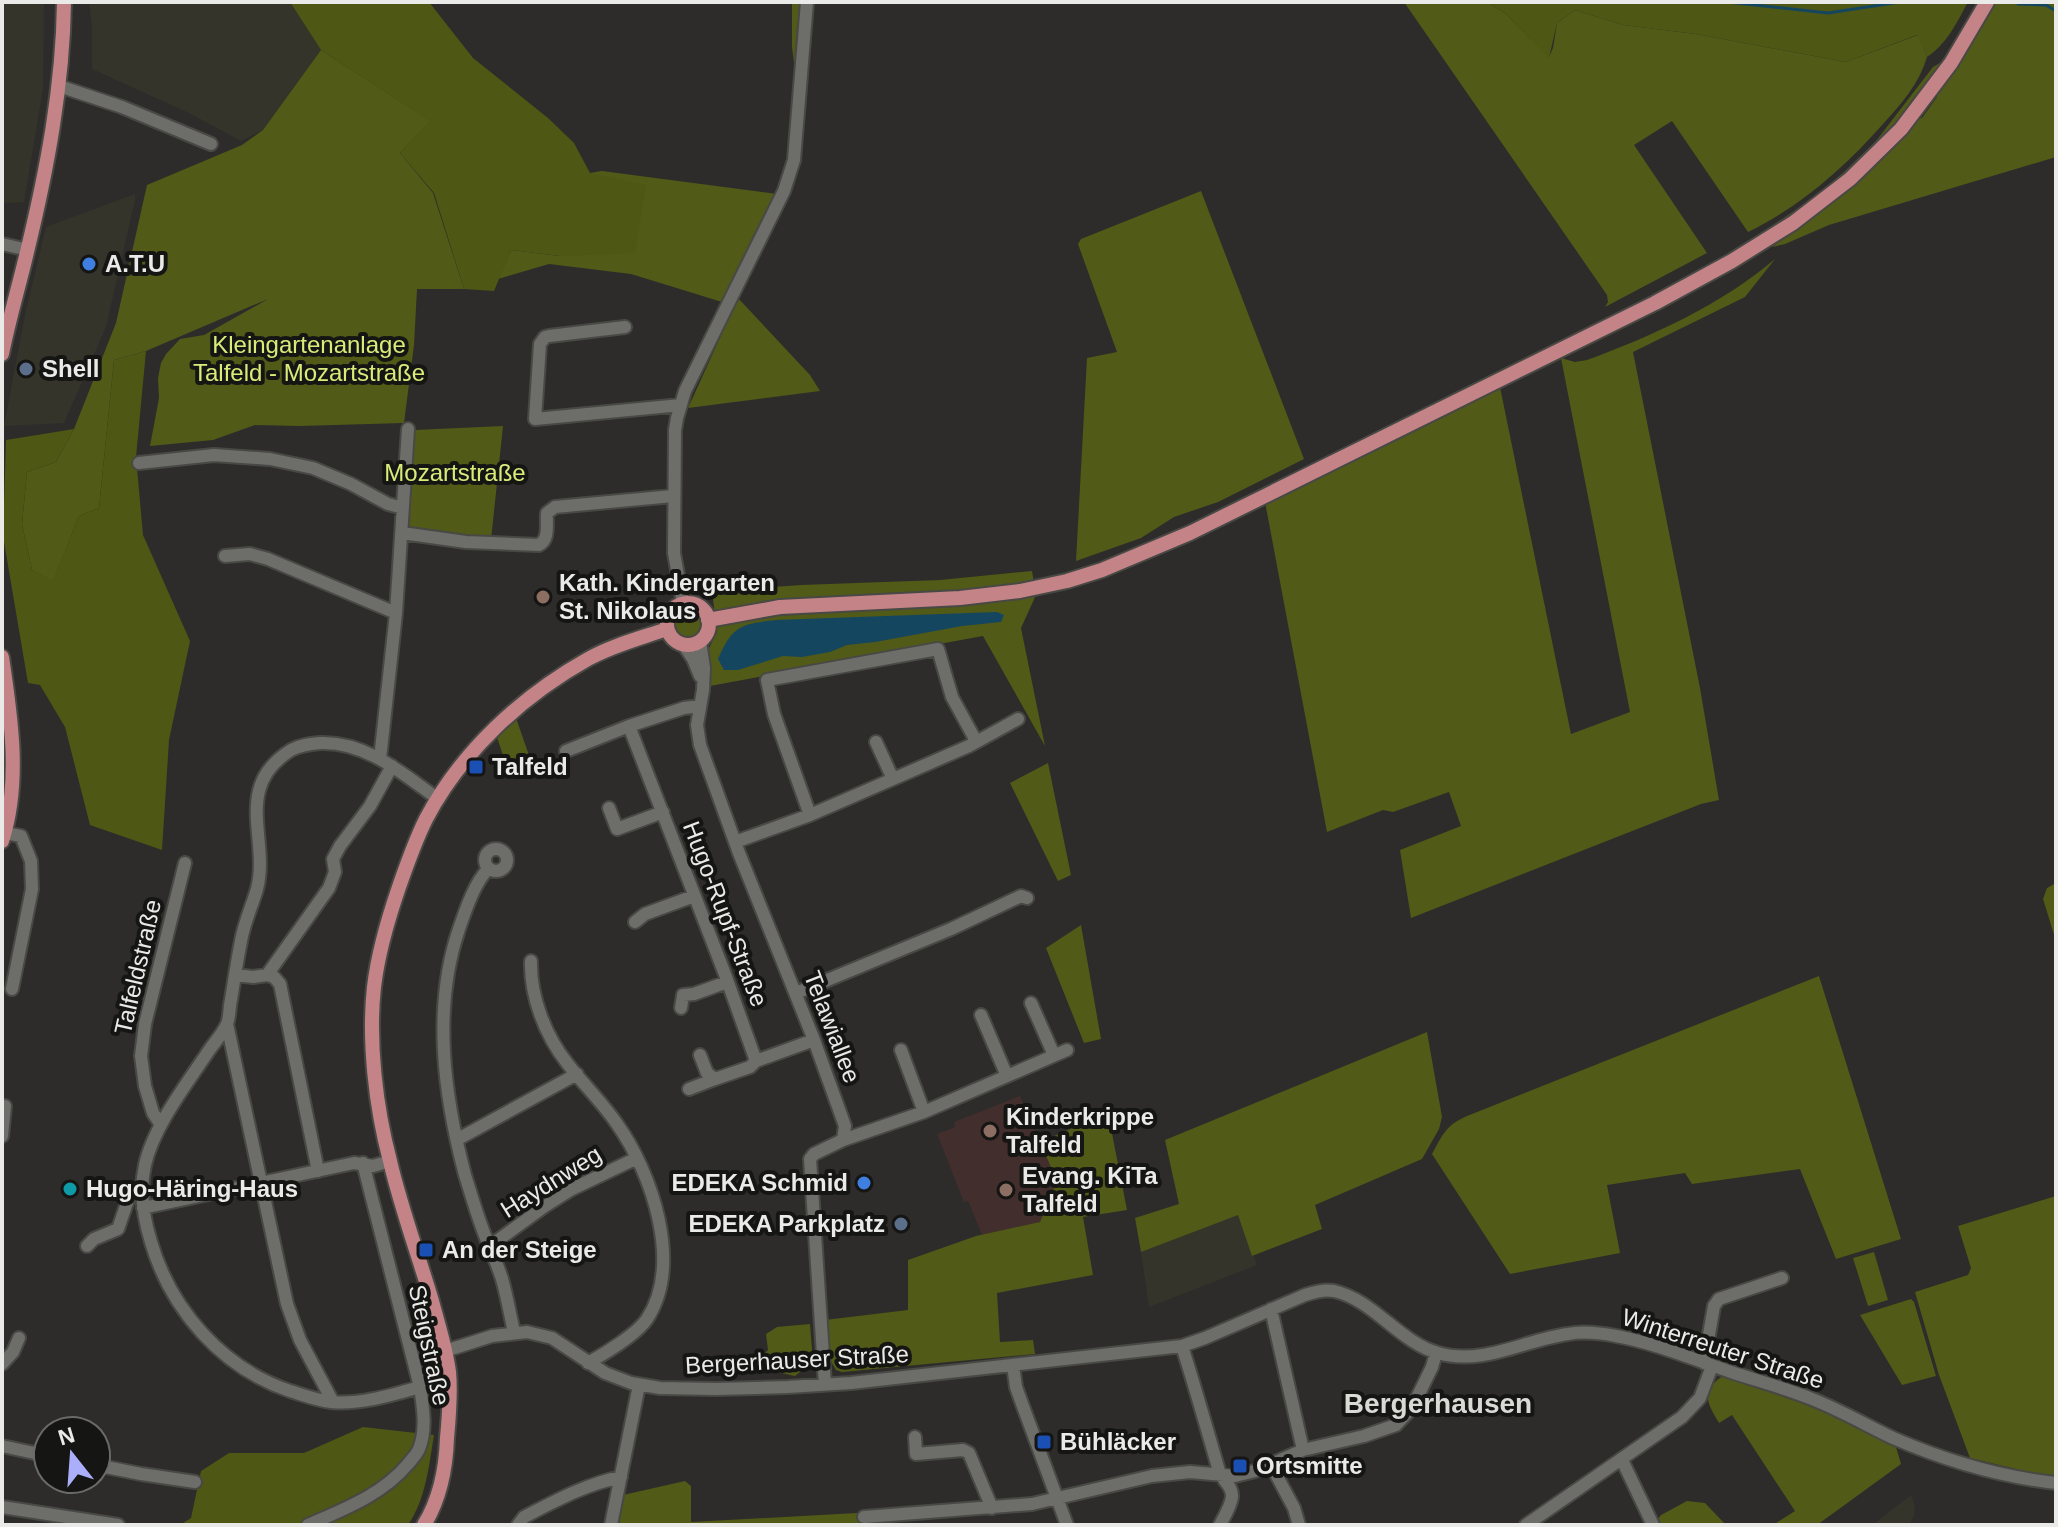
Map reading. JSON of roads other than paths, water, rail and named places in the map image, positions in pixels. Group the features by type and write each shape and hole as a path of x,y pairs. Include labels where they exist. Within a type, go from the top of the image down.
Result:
{"main road":[{"path":"2,354 28,250 59,86 64,2"},
{"path":"708,620 780,607 1020,591 1102,570 1190,533 1655,303 1793,223 1850,179 1901,129 1951,63 1987,2"},
{"path":"683,603 701,607 708,620 708,630 700,641 689,645 672,638 667,629 668,615 683,603"},
{"path":"424,1525 444,1475 449,1373 390,1161 373,1058 374,987 391,911 412,850 438,799 495,729 534,694 602,652 667,629"},
{"path":"2,657 11,729 13,784 3,837"}],"street":[{"path":"683,603 674,553 675,430 685,391 784,191 794,160 807,2"},
{"path":"59,86 122,107 211,144"},
{"path":"2,244 28,250"},
{"path":"625,327 549,336 542,341 535,419 681,405"},
{"path":"380,759 396,613 408,429"},
{"path":"139,463 214,455 270,459 313,468 388,504 403,508"},
{"path":"402,533 466,542 539,545 546,538 547,513 555,507 673,496"},
{"path":"225,556 250,554 268,559 396,613"},
{"name":"Telawiallee","path":"700,641 704,668 697,725 700,745 814,1040 845,1126 843,1140"},
{"path":"683,644 702,680"},
{"path":"810,815 778,726 767,680 938,649 952,697 976,741"},
{"path":"566,751 629,726 684,708 700,706"},
{"path":"735,842 810,815 893,779 1018,719"},
{"name":"Hugo-Rupf-Straße","path":"629,726 756,1061"},
{"path":"876,742 893,779"},
{"path":"333,1402 294,1325 287,1304 227,1024 241,938 258,879 258,796 270,769 295,748 326,743 364,750 438,799"},
{"path":"267,975 329,888 335,872 333,859 370,806 392,766"},
{"path":"609,808 617,829 663,812"},
{"path":"3,837 21,836 31,861 32,889 12,989"},
{"name":"Talfeldstraße","path":"161,1125 153,1113 145,1086 141,1056 145,1024 185,863"},
{"path":"488,869 466,909 448,968 443,1039 449,1098 465,1175 502,1279 514,1332"},
{"path":"635,922 645,914 694,896"},
{"path":"796,993 951,929 1021,896 1027,898"},
{"path":"531,961 532,984 544,1023 565,1061 616,1122 637,1158 657,1211 661,1237 663,1266 659,1296 646,1322 588,1363"},
{"path":"236,975 267,975 280,984 318,1171"},
{"path":"681,1008 683,995 727,982"},
{"path":"825,1385 810,1159 843,1140 924,1112 1061,1052 1031,1003"},
{"path":"981,1015 1007,1076"},
{"path":"227,1024 161,1125 145,1162 141,1187 143,1208 162,1274 176,1299 207,1339 244,1369 276,1386 333,1402 371,1398 420,1387"},
{"path":"689,1089 814,1040"},
{"path":"901,1050 924,1112"},
{"path":"700,1055 707,1073 715,1079"},
{"path":"458,1139 577,1074"},
{"path":"2,1136 5,1106"},
{"name":"Haydnweg","path":"490,1246 572,1189 637,1158"},
{"path":"143,1208 354,1163 373,1166 390,1161"},
{"name":"Steigstraße","path":"308,1525 362,1501 399,1474 419,1451 423,1432 420,1387 363,1163"},
{"path":"87,1246 94,1239 118,1229 131,1191 141,1187"},
{"path":"1526,1525 1693,1407 1700,1398 1708,1364 1714,1306 1719,1299 1782,1278"},
{"name":"Bergerhauser Straße","path":"445,1351 492,1336 527,1332 552,1338 588,1363 618,1379 639,1385 717,1389 825,1385 1182,1346 1317,1292 1335,1292"},
{"name":"Winterreuter Straße","path":"1335,1292 1352,1298 1436,1353 1460,1357 1482,1356 1585,1332 1630,1339 1812,1399 1896,1439 1964,1463 2056,1483"},
{"path":"1271,1309 1303,1450"},
{"path":"2,1364 13,1352 19,1338"},
{"path":"1182,1346 1220,1475 1233,1494 1220,1525"},
{"path":"864,1517 992,1508 1057,1499 1152,1476 1190,1472 1235,1476 1271,1465 1303,1450 1396,1425 1412,1408 1436,1353"},
{"path":"1013,1365 1016,1387 1067,1525"},
{"path":"611,1525 639,1385"},
{"path":"915,1437 916,1454 963,1450 969,1453 992,1508"},
{"path":"2,1446 32,1453"},
{"path":"1622,1460 1653,1525"},
{"path":"1271,1465 1294,1508 1299,1525"},
{"path":"112,1468 195,1482"},
{"path":"518,1525 524,1517 577,1491 621,1477"},
{"path":"2,1507 118,1525"}],"water":[{"path":"997,612 1004,615 1001,622 847,645 802,657 783,656 738,670 724,670 718,659 734,633 754,623"}],"waterway":[{"path":"1727,2 1828,13 1900,2"},
{"path":"2018,4 2046,5 2056,11"}],"place":[{"name":"A.T.U","path":"89,264"},
{"name":"Shell","path":"26,369"},
{"name":"Kath. Kindergarten St. Nikolaus","path":"543,597"},
{"name":"Talfeld","path":"476,767"},
{"name":"Kinderkrippe Talfeld","path":"990,1131"},
{"name":"EDEKA Schmid","path":"864,1183"},
{"name":"Hugo-Häring-Haus","path":"70,1189"},
{"name":"Evang. KiTa Talfeld","path":"1006,1190"},
{"name":"EDEKA Parkplatz","path":"901,1224"},
{"name":"An der Steige","path":"426,1250"},
{"name":"Bühläcker","path":"1044,1442"},
{"name":"Ortsmitte","path":"1240,1466"}],"district":[{"name":"Bergerhausen","path":"1438,1403"}],"park label":[{"name":"Kleingartenanlage Talfeld - Mozartstraße","path":"309,359"},
{"name":"Mozartstraße","path":"455,473"}]}
